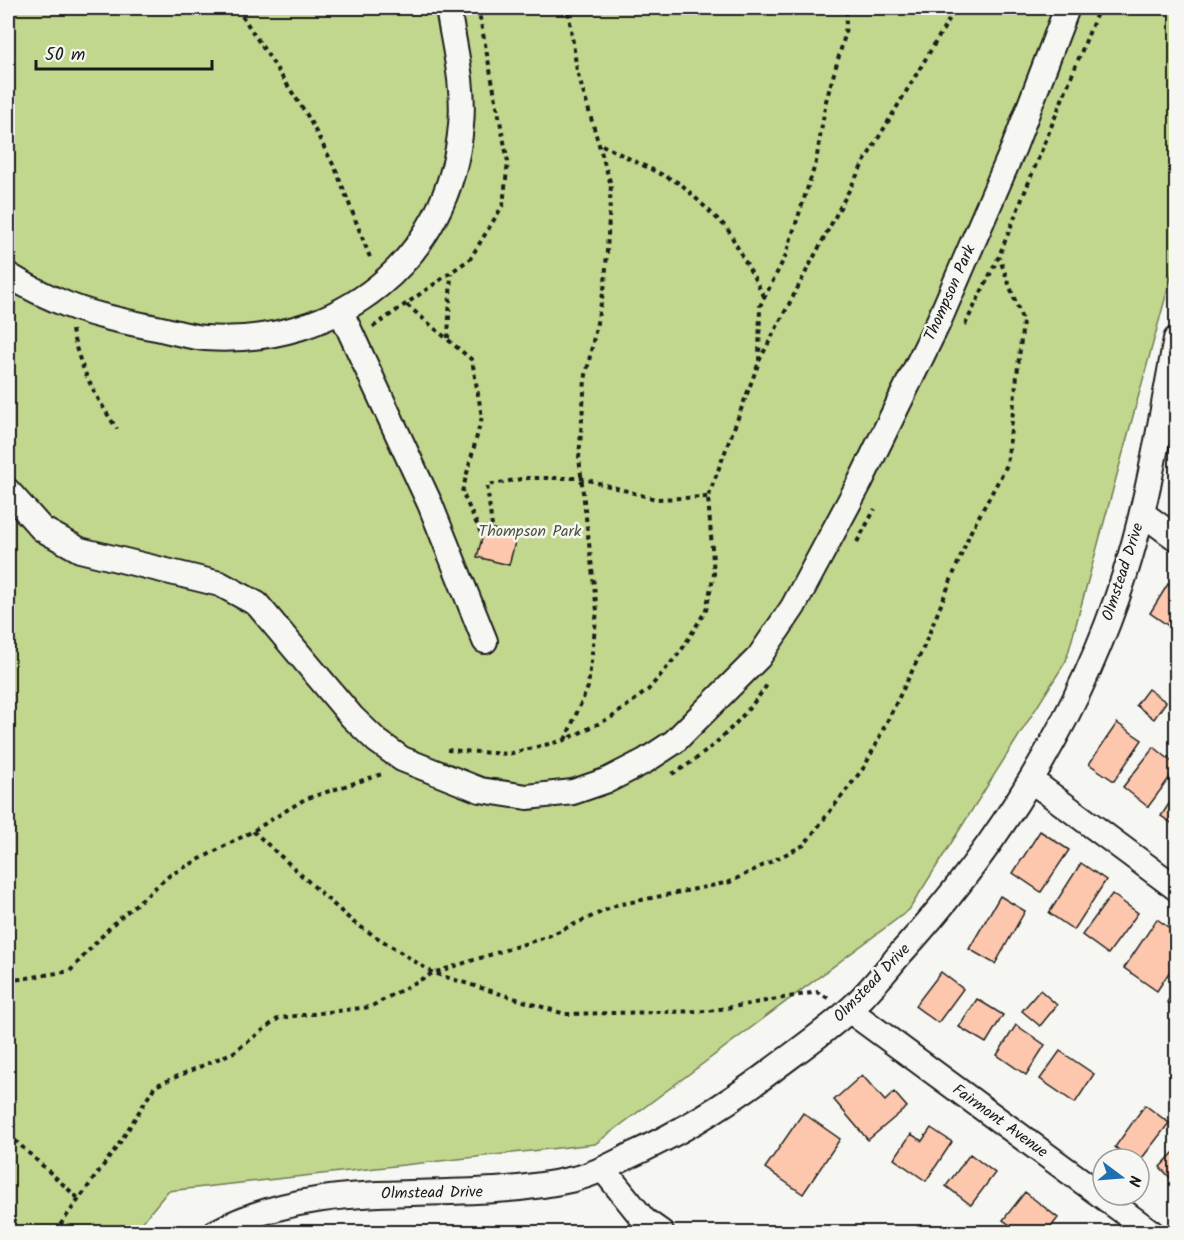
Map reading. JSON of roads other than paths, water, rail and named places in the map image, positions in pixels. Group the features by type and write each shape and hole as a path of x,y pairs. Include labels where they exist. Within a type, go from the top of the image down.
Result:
{"street":[{"path":"8,275 56,301 114,320 205,338 264,336 311,324 341,312 398,271 416,249 441,208 458,153 462,94 448,8"},
{"name":"Thompson Park","path":"8,491 42,529 80,549 220,584 257,604 352,717 400,767 480,790 527,797 573,792 608,780 645,761 674,742 759,657 793,607 860,482 938,323 1014,147 1067,8"},
{"path":"341,312 430,504 484,641"},
{"name":"Olmstead Drive","path":"216,1233 234,1222 290,1204 324,1198 346,1195 495,1192 576,1179 662,1141 743,1092 849,1010 938,913 998,832 1032,781 1088,670 1124,576 1143,513 1176,339"},
{"path":"1143,513 1176,538"},
{"path":"1032,781 1176,888"},
{"name":"Fairmont Avenue","path":"849,1010 1151,1233"},
{"path":"603,1169 644,1220 661,1233"}]}
